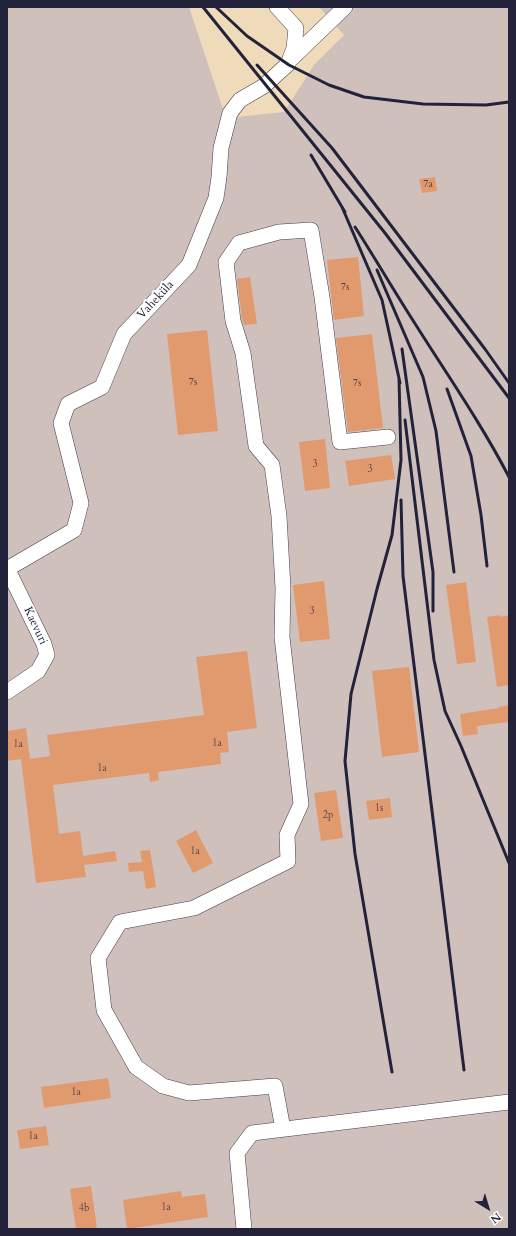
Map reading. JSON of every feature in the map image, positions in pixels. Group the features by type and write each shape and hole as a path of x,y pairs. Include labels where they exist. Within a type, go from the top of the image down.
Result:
{"street":[{"name":"Vaheküla","path":"7,569 74,530 81,503 61,423 68,404 102,386 124,334 189,265 216,198 221,148 230,113 240,100 266,85 288,64 290,60 294,48 296,28 277,7"},
{"path":"290,60 345,7"},
{"path":"282,1129 275,1086 189,1093 163,1086 136,1067 104,1010 98,958 120,922 194,908 288,861 287,835 301,804 282,638 283,588 279,516 272,465 256,446 243,353 233,321 228,289 226,262 239,243 279,232 311,230 322,297 340,442 388,437"},
{"name":"Kaevuri","path":"7,569 44,644 47,655 38,671 7,692"},
{"path":"244,1229 237,1153 252,1132 509,1102"}],"shaded area":[{"path":"7,7 189,7 226,118 284,112 314,65 344,35 319,7 509,7 509,1229 7,1229"}],"building":[{"path":"435,177 437,191 422,193 419,179"},
{"path":"358,257 364,316 334,320 327,260"},
{"path":"250,277 257,324 244,325 237,279"},
{"path":"207,330 218,431 178,435 167,334"},
{"path":"372,334 383,428 348,432 336,338"},
{"path":"325,439 330,488 305,491 299,442"},
{"path":"391,455 395,479 349,486 345,461"},
{"path":"324,581 330,639 300,642 293,585"},
{"path":"466,582 476,662 457,664 446,585"},
{"path":"500,615 500,617 509,615 509,685 497,687 487,617"},
{"path":"247,651 257,728 227,732 229,752 220,753 221,764 158,772 159,780 150,782 149,773 53,785 59,834 80,831 83,856 115,851 117,861 84,865 86,877 36,883 21,759 7,761 7,731 26,728 30,759 50,756 47,735 204,715 196,657"},
{"path":"409,667 419,752 382,757 372,671"},
{"path":"509,705 509,722 477,726 478,734 463,736 460,714"},
{"path":"336,790 343,838 321,841 314,793"},
{"path":"390,798 392,817 369,820 366,801"},
{"path":"196,830 213,863 193,873 176,841"},
{"path":"150,850 156,887 146,889 143,871 129,872 128,863 142,862 140,851"},
{"path":"108,1078 111,1098 44,1108 41,1087"},
{"path":"46,1126 49,1145 20,1149 17,1130"},
{"path":"91,1186 97,1229 76,1229 70,1189"},
{"path":"181,1191 182,1197 205,1194 208,1217 127,1229 123,1200"}],"railway":[{"path":"203,7 385,233 509,398"},
{"path":"216,7 247,36 289,65 329,85 364,97 423,104 486,105 509,102"},
{"path":"257,65 332,148 485,349 509,383"},
{"path":"311,155 345,212"},
{"path":"342,207 382,300 400,383"},
{"path":"355,227 475,418 509,477"},
{"path":"377,270 423,377 436,431 454,572"},
{"path":"402,349 433,572 433,611"},
{"path":"392,1072 355,854 345,761 351,694 392,535 401,460 399,378"},
{"path":"447,389 471,456 481,515 487,566"},
{"path":"405,420 434,660 445,711 509,863"},
{"path":"401,500 403,576 464,1070"}]}
